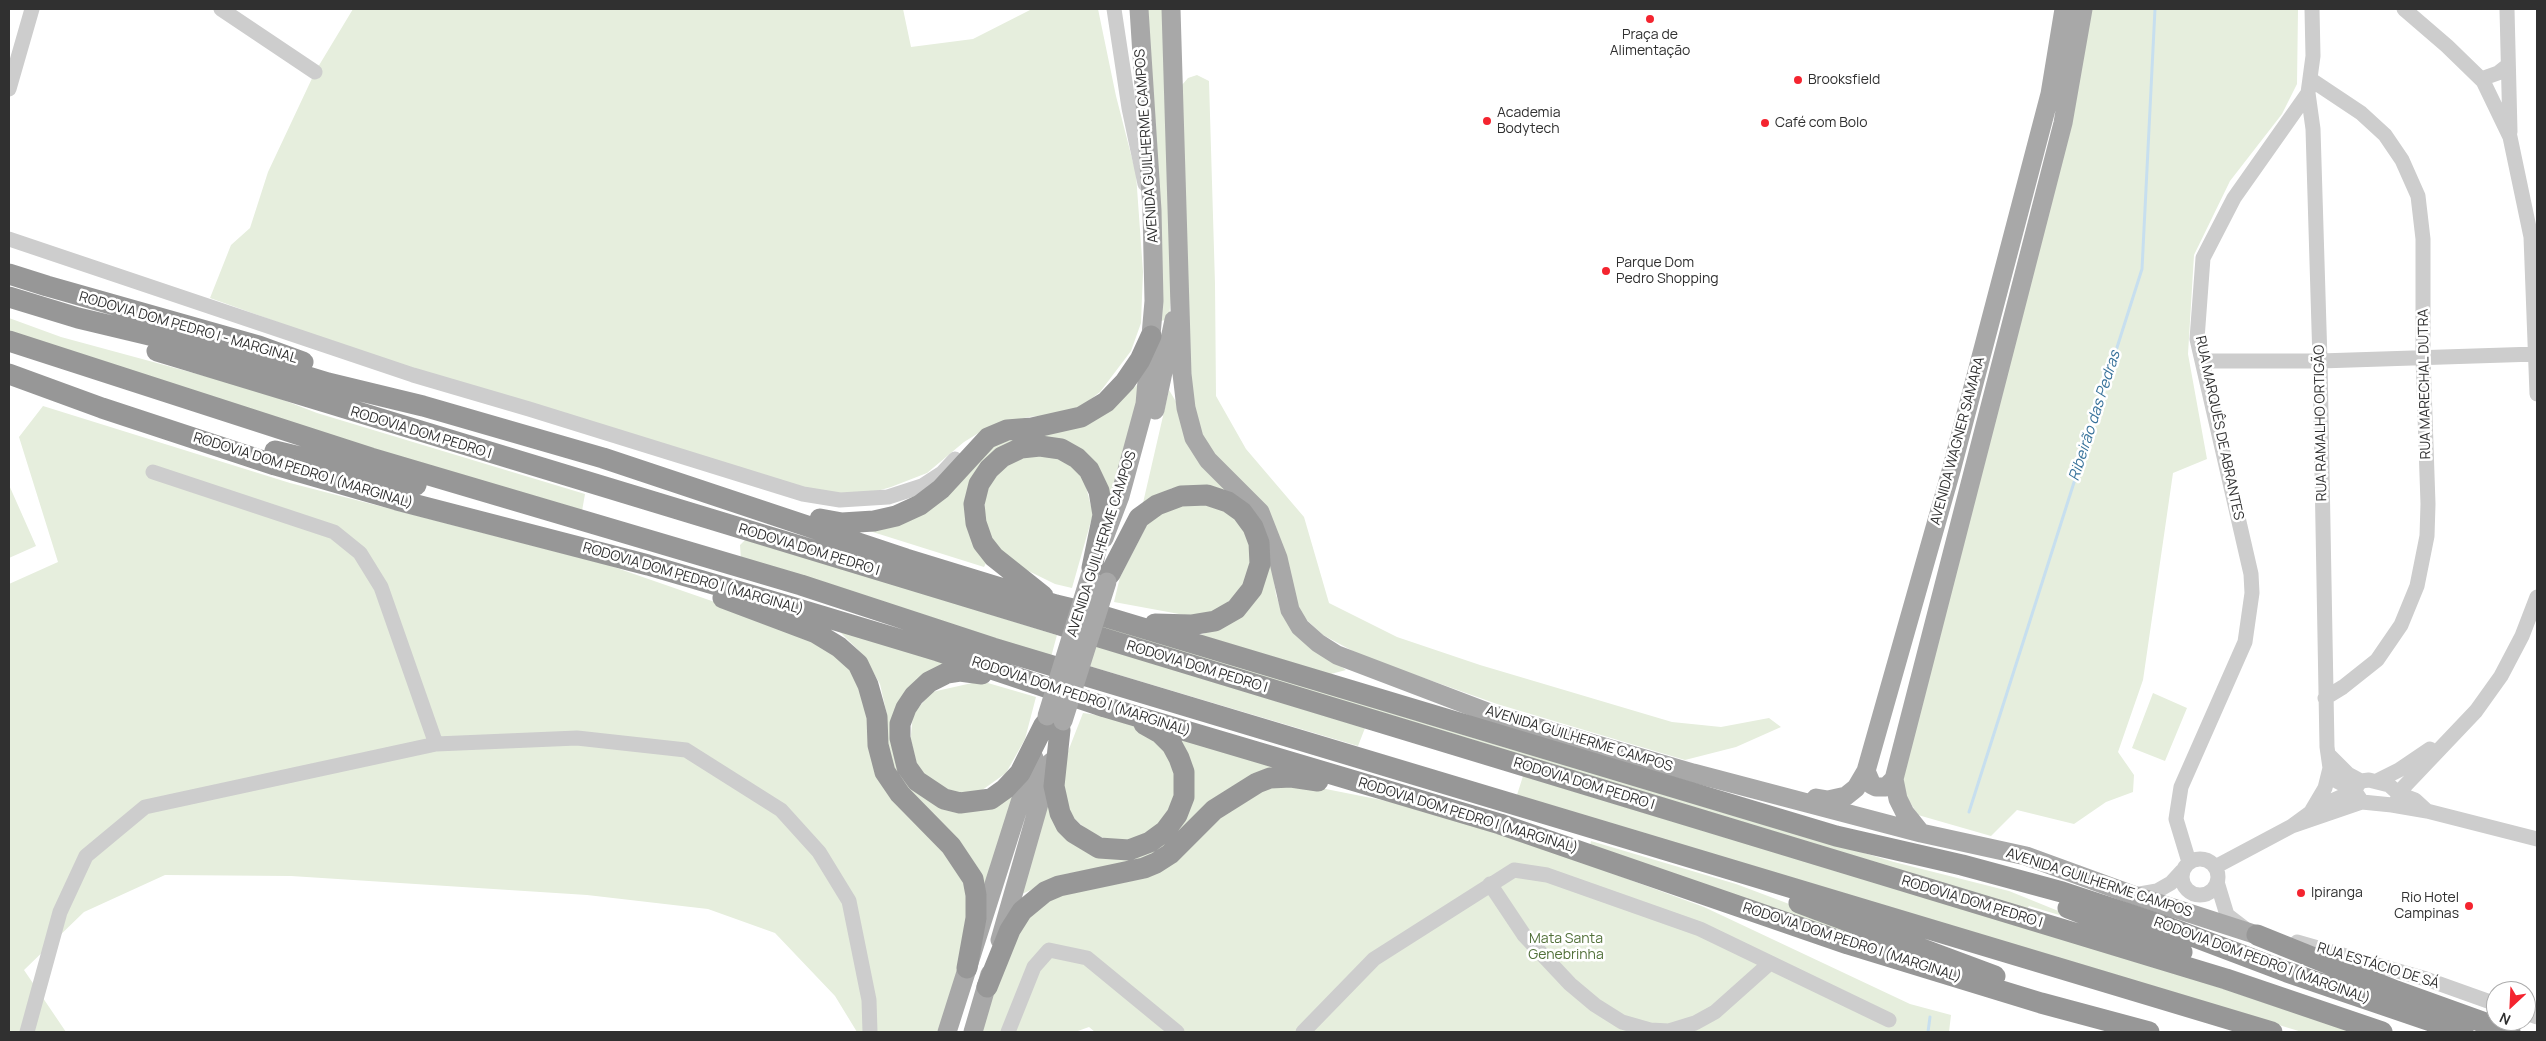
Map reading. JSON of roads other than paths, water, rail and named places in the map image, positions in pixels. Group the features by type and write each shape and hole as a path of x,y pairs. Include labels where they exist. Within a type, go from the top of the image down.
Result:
{"highway":[{"name":"RODOVIA DOM PEDRO I - MARGINAL","path":"9,274 260,346 423,406"},
{"path":"9,297 78,318 246,358 328,383 423,406"},
{"name":"RODOVIA DOM PEDRO I","path":"9,310 68,329 174,355 293,394 2302,1003 2382,1032"},
{"path":"747,504 842,523 874,521 896,516 920,505 941,490 988,438 1007,430 1032,428 1081,417 1106,402 1125,382 1140,360 1151,336"},
{"path":"9,341 162,392 516,502 801,585 992,648 2272,1032"},
{"name":"RODOVIA DOM PEDRO I (MARGINAL)","path":"9,374 105,409 275,465 397,500 648,564 938,651 1105,707 1500,824 1848,944 2041,1003 2149,1032"},
{"name":"RODOVIA DOM PEDRO I (MARGINAL)","path":"423,406 603,458 747,504 906,559 1056,605 1106,617 1836,836 1962,865 2062,892 2168,927 2287,972 2463,1032"},
{"path":"105,409 427,488 516,502"},
{"path":"1056,605 994,557 983,542 976,523 974,504 979,484 989,468 1002,458 1022,448 1040,446 1061,449 1077,458 1089,470 1098,491 1102,515 1100,575"},
{"path":"1100,575 1139,518 1157,504 1181,496 1207,495 1228,502 1242,512 1253,527 1259,543 1260,564 1252,589 1236,609 1214,621 1168,625 1106,617"},
{"path":"648,564 747,609 816,633 839,647 858,664 868,685 877,717 878,745 885,772 900,794 951,846 973,879 976,895 976,918 967,968"},
{"path":"1026,682 960,671 948,673 929,682 914,696 900,724 900,738 906,768 917,781 944,799 960,803 991,799 1004,790 1020,773 1053,723"},
{"path":"1053,723 1054,786 1060,813 1066,825 1074,833 1099,848 1129,850 1150,842 1165,831 1176,815 1184,797 1184,772 1179,758 1160,733 1132,717 1105,707"},
{"path":"986,988 1010,930 1022,910 1031,902 1059,886 1144,868 1156,863 1170,854 1202,821 1227,800 1256,783 1270,778 1291,777 1317,780 1422,808 1500,824"},
{"path":"1836,836 1902,859 2037,896 2218,966 2302,1003"},
{"path":"1654,846 1739,881 1992,975 2165,1032"},
{"path":"2258,935 2396,991 2510,1032"}],"main road":[{"name":"AVENIDA GUILHERME CAMPOS","path":"1100,575 1145,404 1151,336 1154,266 1152,210 1139,9"},
{"name":"AVENIDA GUILHERME CAMPOS","path":"1171,9 1182,374 1186,408 1194,438 1208,460 1260,512 1278,558 1290,610 1300,627 1337,655 1492,714 1693,774 1778,794 1921,833 2026,856 2133,895 2258,935"},
{"name":"AVENIDA WAGNER SAMARA","path":"1778,794 1828,800 1846,796 1856,788 1866,771 1951,470 2050,94 2064,9"},
{"name":"AVENIDA WAGNER SAMARA","path":"1921,833 1905,814 1898,799 1894,779 2063,122 2083,9"},
{"name":"AVENIDA GUILHERME CAMPOS","path":"947,1032 967,968 1053,723 1153,418 1174,323 1179,256"},
{"name":"AVENIDA GUILHERME CAMPOS","path":"973,1032 986,988 1053,723"},
{"path":"1866,771 1869,780 1876,787 1886,787 1894,779"}],"street":[{"path":"9,89 32,9"},
{"path":"221,9 315,72"},
{"path":"1114,9 1138,157 1152,210"},
{"name":"RUA MARQUÊS DE ABRANTES","path":"2186,866 2176,819 2181,787 2245,642 2252,593 2251,574 2197,339 2203,258 2234,198 2309,86 2313,56 2312,9"},
{"path":"2404,9 2448,46 2481,79 2510,137"},
{"path":"2507,9 2510,137 2534,237 2537,394"},
{"path":"2481,79 2498,73 2508,65"},
{"name":"RUA MARECHAL DUTRA","path":"2309,86 2361,113 2385,135 2402,160 2418,196 2423,239 2422,357 2428,504 2427,536 2417,586 2401,625 2377,660 2325,698"},
{"name":"RUA RAMALHO ORTIGÃO","path":"2309,86 2313,129 2320,361 2325,698 2330,768"},
{"path":"9,239 413,375 529,408 803,494 859,501 888,498 922,486 942,473 960,455 988,438"},
{"path":"2202,361 2320,361 2536,354"},
{"path":"153,472 334,532 360,553 381,587 436,744"},
{"path":"2397,797 2454,732 2476,711 2501,676 2522,636 2537,597"},
{"path":"2215,867 2398,770 2454,732"},
{"path":"27,1032 60,912 86,856 145,807 436,744 577,738 686,750 781,810 819,852 849,901 870,1000 870,1032"},
{"path":"2328,753 2362,789 2397,797"},
{"path":"2330,768 2337,781 2397,797 2427,811 2537,839"},
{"path":"2312,812 2325,788 2330,768"},
{"path":"2292,826 2312,812 2362,789"},
{"path":"2133,895 2157,891 2171,883 2186,866 2203,859 2215,867 2217,882 2227,915 2237,924 2258,935"},
{"path":"2186,866 2184,886 2196,895 2207,894 2217,882"},
{"path":"1303,1032 1374,959 1514,870 1547,876 1700,929 1889,1020"},
{"path":"1490,884 1524,935 1570,984 1595,1005 1622,1022 1650,1030 1669,1031 1694,1023 1715,1012 1770,963"},
{"name":"RUA ESTÁCIO DE SÁ","path":"2258,935 2275,936 2408,974 2486,1001"},
{"path":"1008,1032 1034,967 1049,950 1087,958 1177,1032"}],"waterway":[{"name":"Ribeirão das Pedras","path":"1969,812 2142,269 2155,9"},
{"name":"Ribeirão das Pedras","path":"1928,1032 1930,1017"}],"place":[{"name":"Praça de Alimentação","path":"1650,19"},
{"name":"Brooksfield","path":"1798,80"},
{"name":"Academia Bodytech","path":"1487,121"},
{"name":"Café com Bolo","path":"1765,123"},
{"name":"Parque Dom Pedro Shopping","path":"1606,271"},
{"name":"Ipiranga","path":"2301,893"},
{"name":"Rio Hotel Campinas","path":"2469,906"}],"park label":[{"name":"Mata Santa Genebrinha","path":"1566,948"}]}
